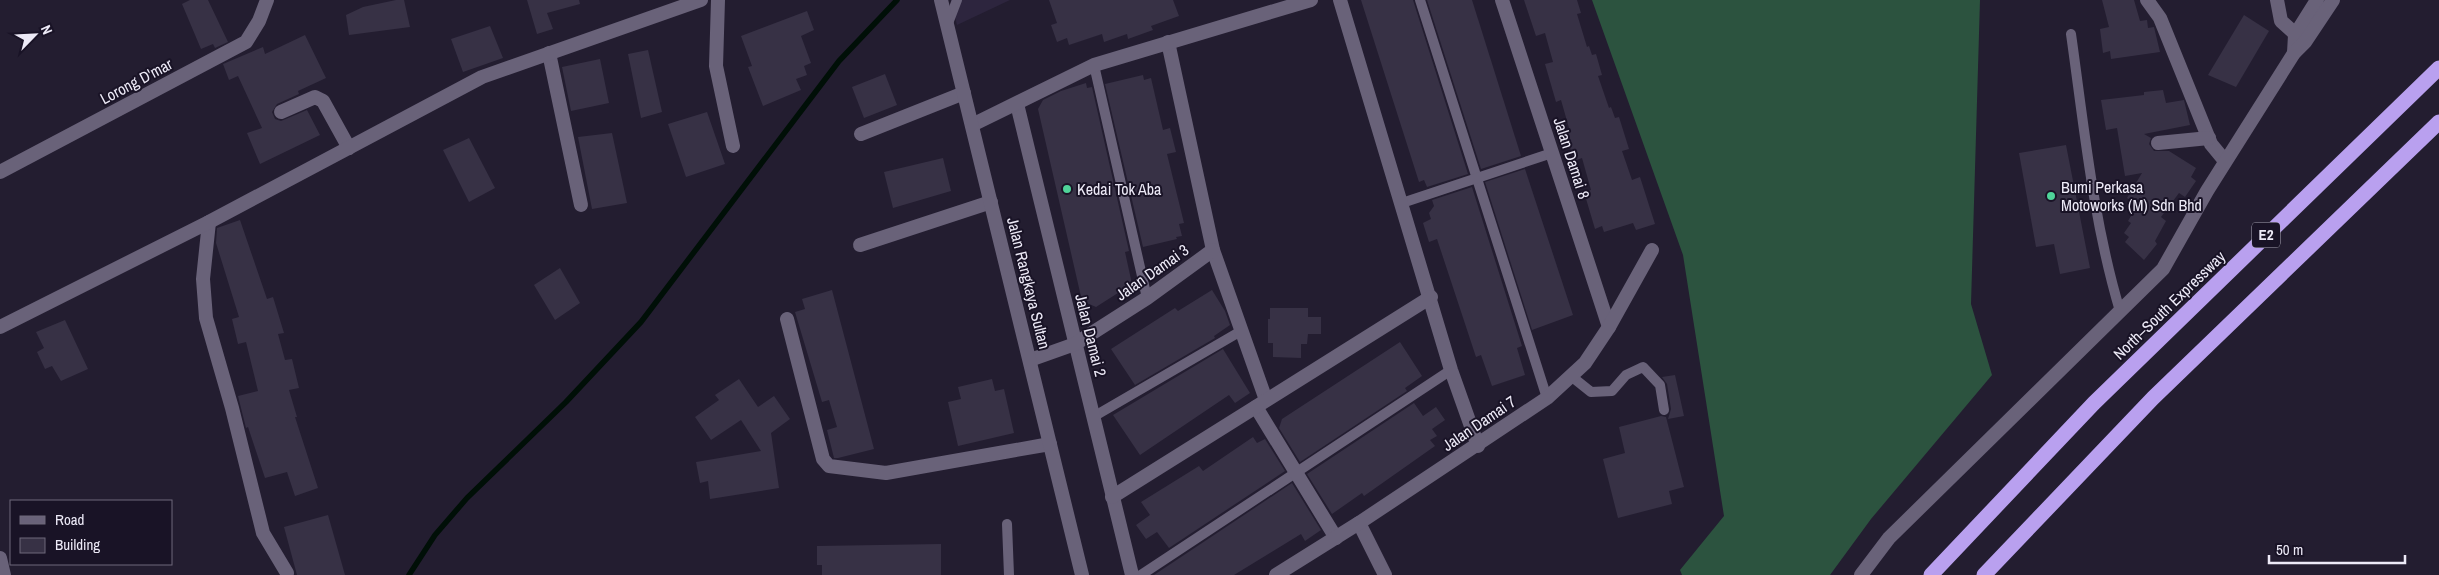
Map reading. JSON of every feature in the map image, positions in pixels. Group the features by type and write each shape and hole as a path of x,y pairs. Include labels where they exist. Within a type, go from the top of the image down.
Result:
{"highway":[{"name":"North–South Expressway","path":"1931,575 2094,403 2439,68"},
{"name":"E2","path":"1984,575 2153,398 2439,122"}],"street":[{"name":"Lorong D'mar","path":"0,172 246,42 260,21 268,0"},
{"path":"0,327 209,222 482,77 701,0"},
{"path":"718,0 716,66 733,146"},
{"name":"Jalan Rangkaya Sultan","path":"940,0 1030,360 1080,574"},
{"path":"972,125 1094,65 1311,0"},
{"path":"1340,0 1431,297 1451,370 1478,446"},
{"name":"Jalan Damai 8","path":"1502,0 1609,327"},
{"path":"2147,0 2160,18 2209,138 2225,161"},
{"path":"2278,0 2281,21 2300,39"},
{"path":"1861,575 1889,538 2163,269 2225,161 2294,53 2317,0"},
{"path":"2300,39 2333,0"},
{"path":"1168,42 1213,250 1241,331 1261,404 1296,474 1336,538"},
{"path":"549,53 581,205"},
{"path":"861,134 964,93"},
{"path":"281,112 315,97 323,101 349,148"},
{"name":"Jalan Damai 2","path":"1017,104 1132,575"},
{"path":"2158,143 2209,138"},
{"path":"860,245 991,202"},
{"path":"209,222 203,279 206,318 232,408 263,533 287,573"},
{"name":"Jalan Damai 3","path":"1030,360 1075,344 1147,298 1213,250"},
{"name":"Jalan Damai 7","path":"1276,575 1360,524 1547,398 1585,363 1609,327 1652,250"},
{"path":"1112,497 1431,297"},
{"path":"787,319 824,459 829,466 886,472 1050,444"},
{"path":"1360,524 1385,575"},
{"path":"0,558 4,575"}],"lane":[{"path":"947,26 957,0"},
{"path":"1420,0 1547,398"},
{"path":"2071,34 2088,158 2107,268 2120,311"},
{"path":"1094,65 1147,298"},
{"path":"1402,203 1552,153"},
{"path":"1093,417 1241,331"},
{"path":"1571,376 1591,392 1612,391 1626,375 1643,367 1660,385 1664,410"},
{"path":"1141,575 1451,370"},
{"path":"1007,524 1009,575"}],"shaded area":[{"path":"951,0 1010,0 957,25"}],"green space":[{"path":"1592,0 1980,0 1971,304 1992,375 1871,519 1830,575 1682,575 1680,570 1724,516 1683,255"}],"building":[{"path":"190,0 208,0 228,42 215,48 213,44 201,49 182,4"},
{"path":"404,0 410,27 349,35 346,15 363,7"},
{"path":"527,0 579,0 580,4 547,13 553,29 537,34"},
{"path":"1049,0 1173,0 1179,16 1151,26 1153,30 1128,39 1127,34 1104,42 1102,34 1069,45 1067,38 1057,42 1051,25 1057,23"},
{"path":"1361,0 1413,0 1468,174 1427,187 1424,180 1419,182"},
{"path":"1427,0 1472,0 1521,156 1481,169"},
{"path":"1524,0 1577,0 1581,13 1577,14 1587,47 1589,46 1592,55 1596,54 1602,75 1598,76 1609,108 1611,107 1615,118 1619,117 1629,149 1622,151 1632,180 1640,177 1655,224 1636,230 1633,223 1604,232 1602,226 1595,229 1584,192 1591,190 1582,158 1574,161 1569,144 1560,147 1556,132 1569,128 1561,100 1556,102 1545,64 1553,62 1545,33 1536,36"},
{"path":"2102,0 2134,0 2140,21 2147,20 2148,28 2154,27 2160,52 2111,59 2110,51 2103,53 2100,29 2109,27"},
{"path":"807,11 814,30 801,36 811,63 804,66 807,75 796,79 801,90 763,106 748,67 752,66 741,36"},
{"path":"2244,15 2269,31 2236,87 2208,75"},
{"path":"490,26 503,58 463,72 451,39"},
{"path":"305,35 326,78 298,91 299,94 277,104 272,112 275,119 281,121 307,110 320,135 260,164 247,133 262,128 238,76 229,80 223,64 263,47 265,54"},
{"path":"648,50 662,112 641,118 628,54"},
{"path":"600,59 609,103 571,111 562,67"},
{"path":"885,74 897,105 864,118 852,87"},
{"path":"1143,75 1144,80 1151,78 1163,130 1170,128 1176,152 1167,154 1184,223 1179,224 1182,236 1176,237 1177,239 1143,247 1105,84"},
{"path":"1086,83 1087,88 1092,87 1129,251 1125,252 1132,284 1096,307 1082,301 1038,109 1043,100 1061,91"},
{"path":"2163,90 2166,103 2184,100 2190,125 2144,134 2151,138 2149,144 2154,151 2169,151 2196,168 2191,177 2196,181 2185,197 2179,193 2161,217 2166,221 2155,241 2157,244 2144,260 2125,242 2129,237 2124,233 2131,223 2128,221 2138,204 2127,198 2142,173 2125,176 2117,128 2106,130 2101,100 2144,95 2144,92"},
{"path":"707,112 725,164 686,177 668,124"},
{"path":"612,133 627,203 592,209 578,137"},
{"path":"469,138 495,188 469,202 443,150"},
{"name":"Bumi Perkasa Motoworks (M) Sdn Bhd","path":"2066,145 2090,268 2060,274 2054,244 2036,247 2019,153"},
{"path":"943,158 951,191 893,208 884,172"},
{"path":"1525,169 1573,315 1532,330 1485,182"},
{"path":"1472,187 1522,346 1517,348 1525,375 1492,386 1481,355 1476,357 1437,239 1429,242 1423,223 1431,219 1429,213 1434,206 1432,200"},
{"path":"240,220 267,299 273,297 284,333 278,334 285,360 292,359 299,388 289,390 297,417 295,417 318,488 295,496 287,472 265,478 248,427 246,428 238,396 258,391 246,342 238,344 232,319 239,317 216,243 217,228"},
{"path":"560,268 580,303 555,320 534,285"},
{"path":"832,290 874,449 838,458 834,458 827,430 837,427 829,400 822,402 795,312 805,309 802,299"},
{"path":"1212,290 1225,311 1230,325 1214,336 1215,338 1135,385 1111,349 1175,308 1178,311"},
{"path":"1270,308 1308,308 1308,317 1321,317 1321,334 1308,334 1307,344 1301,344 1301,358 1273,357 1273,343 1268,343"},
{"path":"65,320 88,369 61,381 52,366 45,369 37,352 44,348 36,332"},
{"path":"1400,342 1422,376 1405,388 1407,391 1300,462 1279,428 1282,419"},
{"path":"1223,349 1250,393 1235,403 1229,395 1140,455 1113,415"},
{"path":"1675,375 1684,416 1668,419 1671,409 1667,384 1662,377"},
{"path":"739,379 758,407 774,396 790,419 771,433 779,488 710,499 708,481 700,483 696,462 761,451 741,420 711,440 695,417 719,400 715,395"},
{"path":"992,379 995,391 1004,389 1014,433 958,446 948,402 961,399 958,387"},
{"path":"1414,403 1423,416 1436,407 1445,420 1432,429 1437,436 1430,440 1435,446 1364,496 1362,493 1332,514 1307,474"},
{"path":"1661,416 1666,417 1684,487 1669,491 1672,504 1618,518 1603,459 1625,453 1619,427"},
{"path":"1253,437 1257,443 1265,439 1285,471 1169,548 1157,532 1146,539 1136,525 1150,515 1141,502 1199,466 1203,471"},
{"path":"1292,483 1321,530 1305,541 1301,534 1234,575 1154,575"},
{"path":"328,515 345,575 297,575 284,527"},
{"path":"941,544 941,575 822,575 822,565 817,565 817,546"}],"waterway":[{"path":"409,575 435,535 467,498 566,402 641,322 839,61 897,0"}],"place":[{"name":"Kedai Tok Aba","path":"1067,189"},
{"name":"Bumi Perkasa Motoworks (M) Sdn Bhd","path":"2051,196"}]}
